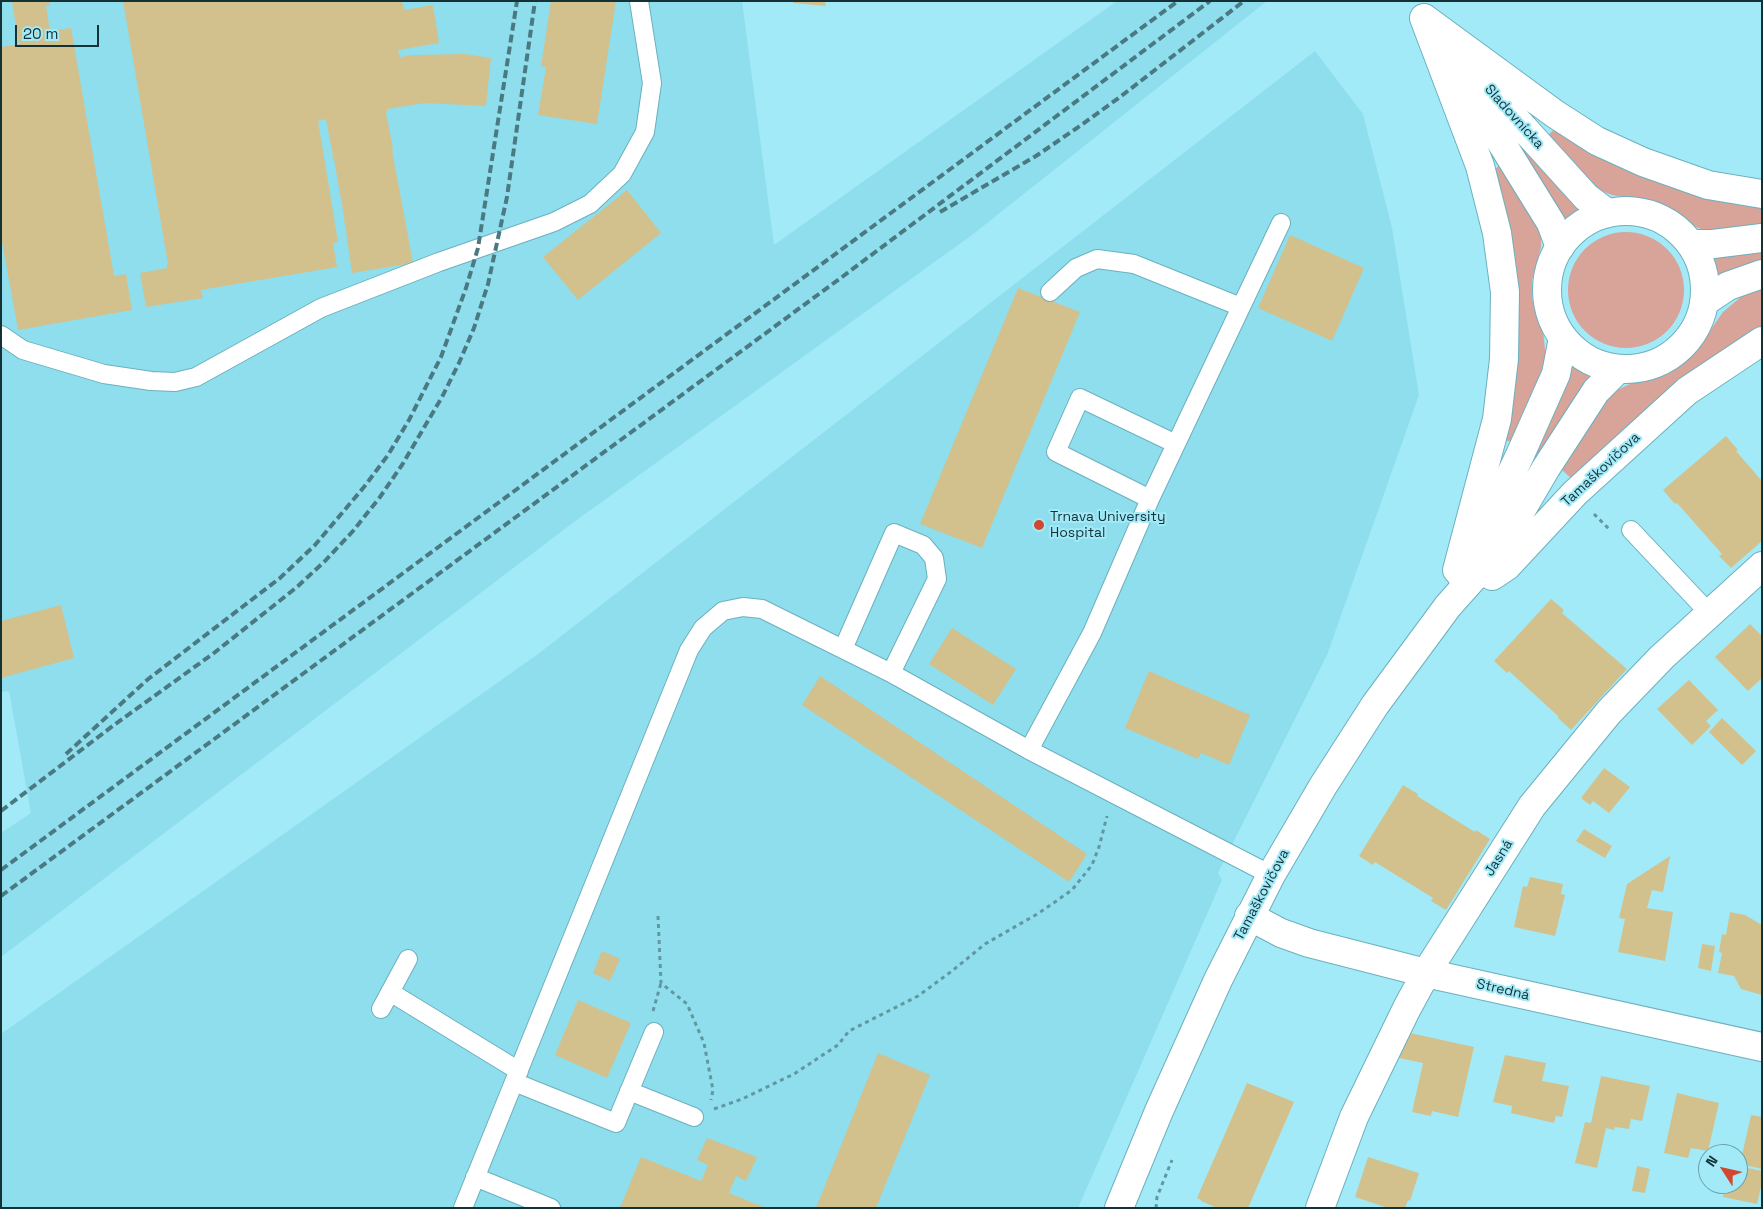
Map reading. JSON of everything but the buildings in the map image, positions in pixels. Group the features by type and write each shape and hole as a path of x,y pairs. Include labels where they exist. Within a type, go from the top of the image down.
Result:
{"street":[{"path":"1418,10 1555,114 1597,141 1643,162 1708,185 1762,194"},
{"path":"1418,10 1480,166 1497,233 1505,292 1504,359 1497,419 1448,606"},
{"name":"Sladovnícka","path":"1418,10 1586,197 1607,213"},
{"name":"Sladovnícka","path":"1418,10 1552,223 1560,247"},
{"path":"1630,211 1654,216 1674,227 1690,244 1700,262 1704,282 1704,302 1697,325 1683,344 1664,359 1642,367 1618,369 1597,364 1578,353 1563,338 1551,317 1547,293 1549,269 1560,247 1572,232 1589,220 1607,213 1630,211"},
{"path":"1690,244 1713,244 1762,238"},
{"path":"1704,302 1728,286 1762,274"},
{"path":"1448,606 1520,455 1556,374 1563,338"},
{"name":"Tamaškovičova","path":"1448,606 1507,566 1575,493 1688,390 1762,341"},
{"name":"Tamaškovičova","path":"1120,1208 1159,1111 1218,980 1271,874 1323,786 1375,705 1448,606 1498,550 1546,468 1596,391 1618,369"},
{"name":"Jasná","path":"1320,1208 1354,1117 1426,973 1532,806 1609,712 1662,657 1762,566"},
{"name":"Stredná","path":"1249,916 1281,933 1302,941 1426,973 1762,1047"}],"lane":[{"path":"1,335 23,350 104,374 175,382 196,377 321,308 439,262 554,222 590,204 622,174 645,132 652,83 639,1"},
{"path":"1029,750 1092,633 1150,499 1282,223"},
{"path":"1050,292 1076,268 1097,258 1134,264 1241,307"},
{"path":"1150,499 1056,452 1080,398 1176,444"},
{"path":"1631,530 1710,614"},
{"path":"843,649 894,533 923,545 934,558 936,580 892,673"},
{"path":"463,1208 689,650 703,628 723,611 743,608 762,610 892,673 1029,750 1271,874"},
{"path":"380,1009 408,959"},
{"path":"390,992 516,1077 616,1123 654,1032"},
{"path":"629,1091 701,1114"},
{"path":"475,1177 551,1208"}],"path":[{"path":"701,1114 742,1099 794,1074 838,1045 849,1031 918,996 985,944 1040,913 1072,890 1092,865 1115,794"},
{"path":"658,916 662,983 687,1004 704,1042 713,1090 701,1114"}],"shaded area":[{"path":"1,1 742,1 774,245 1117,1 1267,1 972,235 574,522 1,957 1,833 31,813 9,691 1,692"},
{"name":"Trnava University Hospital","path":"1315,51 1363,114 1392,228 1419,395 1327,655 1218,873 1222,880 1078,1208 1,1208 1,1034 538,654"},
{"path":"1555,129 1762,207 1762,228 1708,232 1696,227 1667,208 1651,202 1612,195 1597,189 1547,136"},
{"path":"1528,148 1579,211 1566,220 1520,153"},
{"path":"1499,166 1538,225 1541,235 1541,247 1532,280 1532,297 1536,315 1543,331 1546,358 1543,374 1512,442 1501,439 1491,172"},
{"path":"1626,232 1648,237 1667,249 1679,268 1684,290 1679,312 1667,331 1648,343 1626,348 1604,343 1585,331 1573,312 1568,290 1573,268 1585,249 1604,237"},
{"path":"1762,250 1762,261 1719,277 1717,275 1712,257"},
{"path":"1762,286 1762,328 1574,481 1561,469 1605,402 1617,390 1630,384 1666,374 1683,364 1698,348 1723,312 1742,296"},
{"path":"1573,365 1581,372 1590,376 1542,455 1534,452"}],"railway":[{"path":"66,754 147,680 280,578 315,545 364,487 388,455 409,420 441,357 478,248 517,1"},
{"path":"1,811 114,725 214,653 297,587 353,531 402,465 442,397 459,363 474,328 488,284 507,197 535,1"},
{"path":"1,870 1178,1"},
{"path":"1,896 842,277 1210,1"},
{"path":"940,212 1036,156 1077,128 1244,1"}],"place":[{"name":"Trnava University Hospital","path":"1039,525"}]}
